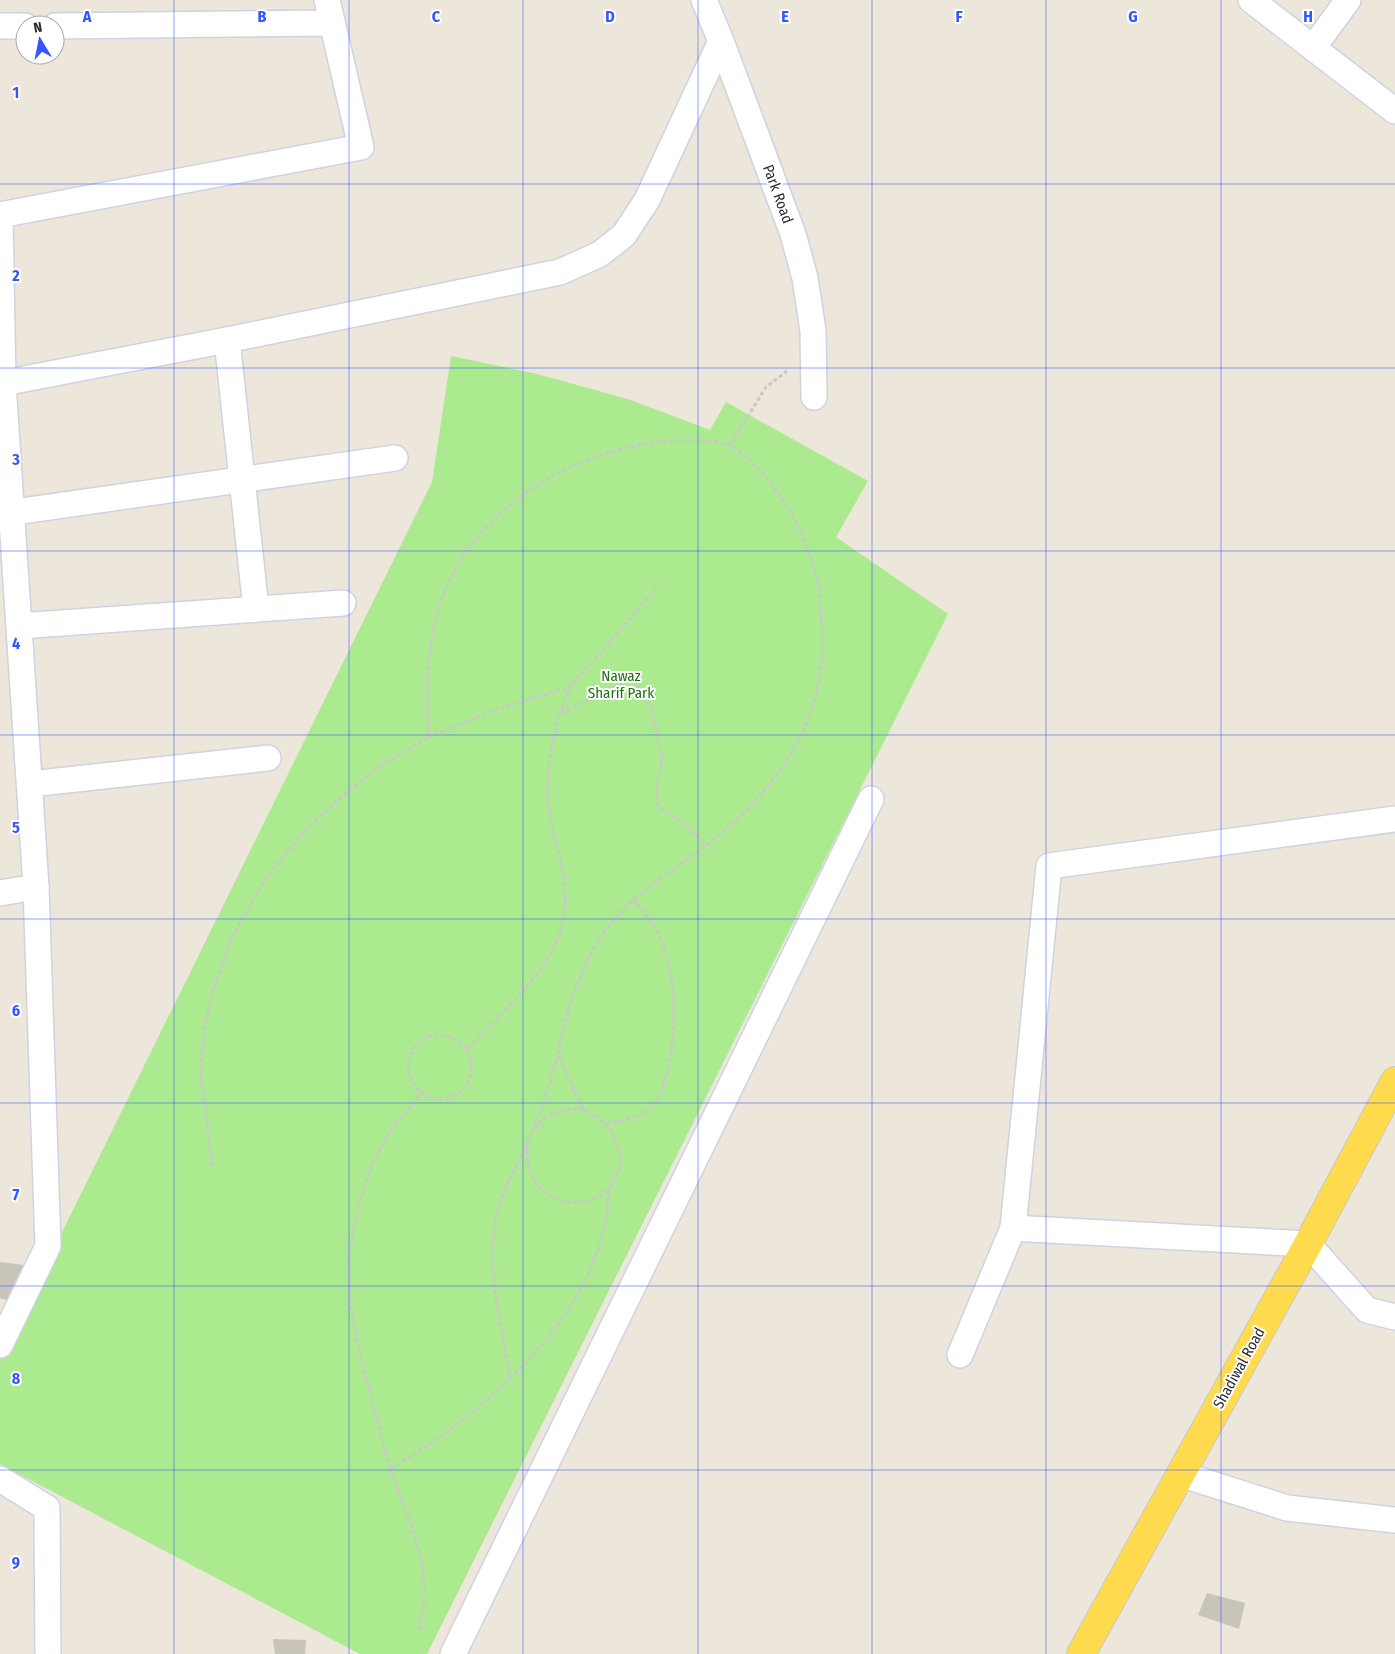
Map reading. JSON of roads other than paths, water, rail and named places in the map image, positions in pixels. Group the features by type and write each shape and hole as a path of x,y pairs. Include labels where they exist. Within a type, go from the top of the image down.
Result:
{"main road":[{"name":"Shadiwal Road","path":"1081,1654 1308,1244 1395,1080"}],"street":[{"name":"Park Road","path":"704,0 792,234 804,278 813,332 814,397"},
{"path":"1251,0 1395,110"},
{"path":"1313,48 1348,0"},
{"path":"0,215 361,147 329,12 65,25"},
{"path":"0,26 15,26"},
{"path":"3,383 228,340 560,272 600,254 624,234 647,200 721,41"},
{"path":"0,210 6,513 13,638 30,784 36,887 48,1246 0,1345"},
{"path":"228,340 256,609"},
{"path":"6,513 395,458"},
{"path":"13,638 256,609 342,603"},
{"path":"30,784 268,758"},
{"path":"452,1654 871,799"},
{"path":"960,1355 1013,1228 1049,866 1395,819"},
{"path":"0,893 36,887"},
{"path":"1013,1228 1308,1244 1367,1310 1395,1317"},
{"path":"1180,1474 1287,1508 1395,1520"},
{"path":"0,1479 47,1508 48,1654"}],"park label":[{"name":"Nawaz Sharif Park","path":"621,684"}]}
